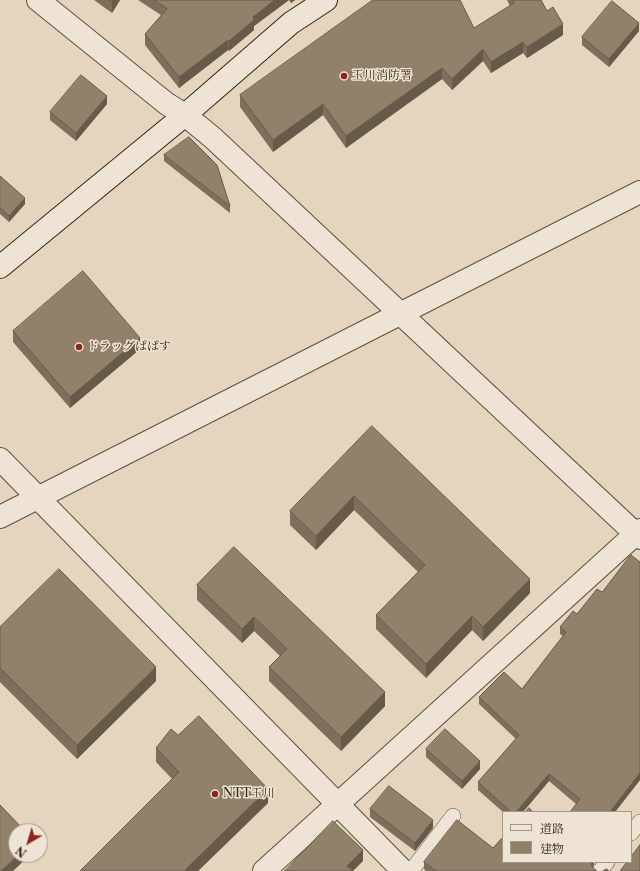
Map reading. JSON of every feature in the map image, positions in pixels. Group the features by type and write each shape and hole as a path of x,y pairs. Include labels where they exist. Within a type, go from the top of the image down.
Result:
{"street":[{"path":"38,0 167,104 213,138 639,534 264,871"},
{"path":"0,267 185,116 291,23 326,0"},
{"path":"0,517 640,192"},
{"path":"0,459 403,871"}],"lane":[{"path":"412,871 454,816"},
{"path":"632,832 640,822"},
{"path":"600,871 606,863"}],"building":[{"path":"154,0 275,0 253,17 254,20 229,41 228,40 179,77 145,34 167,9"},
{"path":"373,0 460,0 474,28 514,3 513,0 541,0 547,11 553,7 563,24 527,47 523,42 491,62 483,49 452,79 442,68 346,136 323,104 273,140 240,95"},
{"path":"612,1 639,23 609,59 582,37"},
{"path":"81,75 107,96 76,133 50,112"},
{"path":"189,137 217,165 230,206 164,155"},
{"path":"0,176 25,198 9,216 0,208"},
{"path":"83,271 140,338 70,397 13,331"},
{"path":"372,426 530,579 483,627 472,616 426,664 376,615 425,565 354,496 316,536 290,511"},
{"path":"234,547 385,692 341,737 269,667 287,649 254,617 242,629 197,585"},
{"path":"631,555 640,562 640,773 611,811 571,811 580,799 549,774 517,811 510,811 478,782 519,735 479,697 504,672 522,689 566,632 560,627 573,611 577,614 597,589 602,592"},
{"path":"59,569 156,667 77,745 0,668 0,627"},
{"name":"NTT玉川","path":"199,716 268,789 184,871 80,871 179,772 156,748 171,729 178,735"},
{"path":"445,729 480,761 462,781 426,749"},
{"path":"389,786 433,820 415,843 370,809"},
{"path":"0,805 17,823 8,823 8,863 10,863 0,871"},
{"path":"457,820 493,848 502,838 502,863 591,863 592,867 597,871 436,871 424,862"},
{"path":"333,821 363,850 347,866 353,871 285,871"},
{"path":"640,845 640,871 620,871 626,863 632,863 632,856"}],"place":[{"name":"玉川消防署","path":"344,76"},
{"name":"ドラッグぱぱす","path":"79,347"},
{"name":"NTT玉川","path":"215,794"}]}
